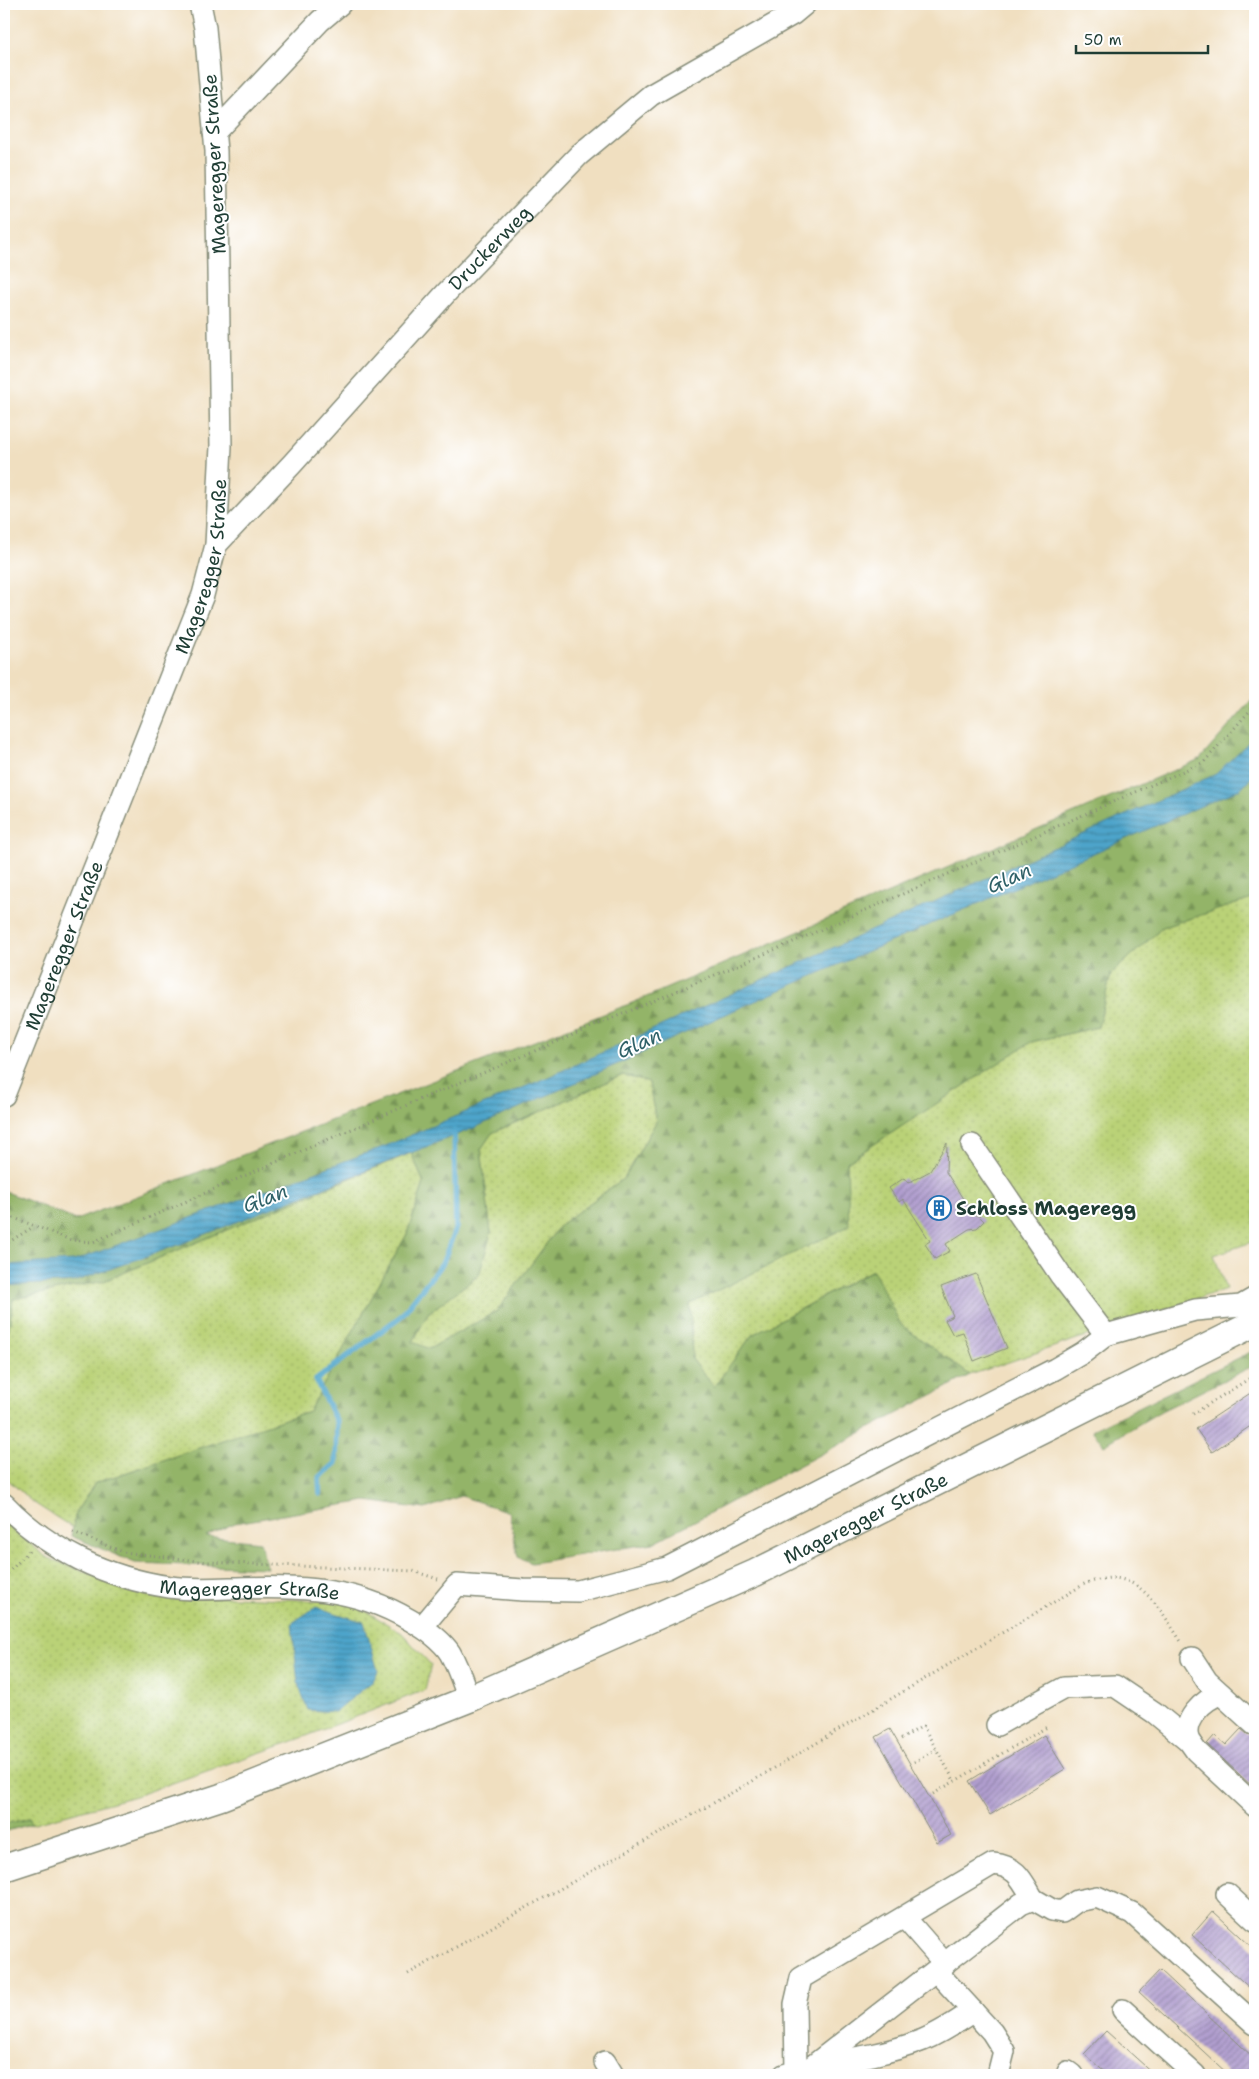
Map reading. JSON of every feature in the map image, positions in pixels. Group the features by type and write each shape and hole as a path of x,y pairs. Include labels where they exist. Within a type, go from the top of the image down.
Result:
{"main road":[{"name":"Mageregger Straße","path":"4,1868 221,1798 469,1699 755,1573 1255,1323"}],"street":[{"name":"Mageregger Straße","path":"4,1095 202,595 216,545 221,436 220,301 214,133 205,28 200,4"},
{"path":"214,133 315,12 340,4"},
{"name":"Druckerweg","path":"216,545 293,463 447,292 579,155 651,95 793,14 806,4"},
{"path":"972,1145 1061,1276 1106,1335"},
{"path":"422,1627 457,1585 523,1590 578,1591 667,1568 1054,1369 1084,1352 1106,1335 1195,1310 1241,1306 1255,1298"},
{"name":"Mageregger Straße","path":"4,1504 43,1537 83,1562 128,1579 172,1588 288,1587 333,1590 378,1603 422,1627 441,1643 449,1652 456,1665 469,1699"},
{"path":"1192,1658 1207,1680 1255,1725"},
{"path":"997,1725 1064,1688 1115,1686 1156,1713 1188,1740 1196,1751 1255,1806"},
{"path":"1188,1740 1189,1721 1199,1706 1212,1696 1221,1694"},
{"path":"1033,1899 1021,1904 810,2068 790,2074 795,2004 801,1978 905,1918 993,1864 1008,1865 1022,1880 1033,1899 1052,1910 1062,1912 1077,1901 1097,1896 1132,1913 1255,2024"},
{"path":"1227,1894 1255,1920"},
{"path":"905,1918 973,2011 992,2032 1004,2051 998,2075"},
{"path":"1122,2010 1194,2075"},
{"path":"820,2060 838,2061 922,2040 949,2027 973,2011"}],"path":[{"path":"4,1214 71,1240 93,1242 414,1102 793,942 1204,762 1255,705"},
{"path":"4,1245 33,1226"},
{"path":"1194,1414 1255,1375"},
{"path":"64,1528 123,1552 208,1562 413,1571 457,1585"},
{"path":"4,1577 43,1537"},
{"path":"408,1974 752,1782 1086,1583 1115,1578 1144,1591 1192,1658"},
{"path":"901,1739 923,1726 955,1782"},
{"path":"933,1794 1047,1727"},
{"path":"914,1762 936,1749"}],"green space":[{"path":"1255,697 1255,898 1163,927 1111,974 1098,1027 1031,1042 847,1162 849,1226 690,1304 692,1359 714,1387 752,1335 873,1270 901,1325 970,1375 653,1543 532,1563 518,1557 509,1512 461,1496 425,1509 366,1501 235,1523 206,1536 260,1542 267,1568 135,1563 71,1536 76,1512 95,1483 309,1411 407,1234 424,1183 411,1153 104,1281 13,1299 9,1328 4,1340 4,1191 76,1220 637,1001 1200,759","holes":["623,1075 649,1083 656,1122 624,1178 560,1225 497,1311 429,1349 413,1342 428,1313 479,1275 491,1233 481,1149 492,1133"]},
{"path":"1255,898 1255,1241 1214,1255 1226,1289 970,1375 901,1325 872,1270 752,1335 714,1387 692,1359 690,1304 848,1226 847,1162 1031,1042 1098,1027 1111,974 1163,927"},
{"path":"623,1075 649,1083 656,1122 624,1178 560,1225 497,1311 429,1349 413,1342 428,1313 479,1275 491,1233 481,1149 492,1133"},
{"path":"411,1153 424,1183 407,1234 309,1411 95,1483 76,1512 73,1528 31,1501 4,1476 4,1340 9,1328 13,1299 104,1281"},
{"path":"1255,1350 1255,1365 1161,1411 1104,1445 1092,1430"},
{"path":"4,1519 46,1557 139,1593 351,1602 402,1633 431,1665 425,1690 299,1739 135,1796 31,1824 30,1818 4,1824"},
{"path":"30,1818 31,1824 4,1832 4,1824"}],"water":[{"name":"Glan","path":"1255,736 1255,773 1240,789 737,1009 474,1128 178,1245 73,1282 4,1286 4,1265 74,1261 383,1147 546,1078 1216,774"},
{"path":"316,1607 364,1622 378,1671 373,1681 335,1712 308,1710 298,1684 292,1623"}],"building":[{"name":"Schloss Mageregg","path":"947,1143 946,1172 972,1213 984,1221 977,1228 969,1229 946,1244 950,1251 935,1259 925,1244 930,1241 903,1199 899,1202 889,1188 904,1178 908,1183 930,1171"},
{"path":"976,1274 1007,1348 974,1361 963,1332 953,1335 945,1320 953,1316 941,1287"},
{"path":"1255,1390 1255,1423 1212,1452 1196,1429"},
{"path":"890,1729 951,1835 937,1843 876,1737"},
{"path":"1241,1729 1255,1737 1255,1789 1207,1744 1215,1735 1226,1745"},
{"path":"1044,1735 1065,1769 990,1815 969,1781"},
{"path":"1213,1911 1255,1950 1255,1993 1192,1935"},
{"path":"1160,1970 1255,2059 1255,2075 1229,2075 1139,1992"},
{"path":"1106,2031 1155,2075 1108,2075 1084,2054"}],"waterway":[{"path":"320,1494 319,1478 336,1463 337,1423 316,1380 401,1316 443,1262 456,1227 454,1130"}],"place":[{"name":"Schloss Mageregg","path":"939,1208"}]}
